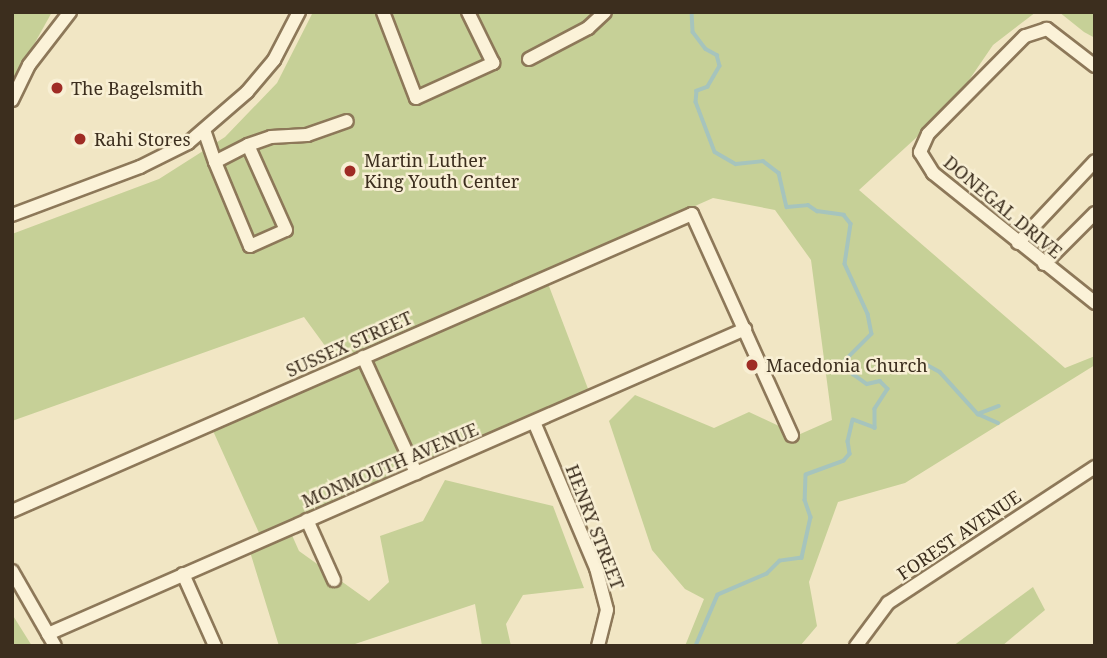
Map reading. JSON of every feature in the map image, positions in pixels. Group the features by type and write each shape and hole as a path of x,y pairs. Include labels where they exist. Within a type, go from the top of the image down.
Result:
{"street":[{"path":"12,100 29,65 70,12"},
{"path":"12,215 140,167 204,130 247,92 274,60 299,12"},
{"path":"383,12 416,98 493,63 468,12"},
{"path":"530,59 588,28 605,12"},
{"name":"DONEGAL DRIVE","path":"1095,66 1041,28 1025,36 923,143 920,152 933,173 1095,303"},
{"path":"215,162 271,137 307,135 347,121"},
{"path":"204,130 250,246 286,230 248,145"},
{"path":"1018,243 1095,161"},
{"path":"1044,264 1095,213"},
{"name":"SUSSEX STREET","path":"12,511 678,217 692,214 698,220 745,329"},
{"path":"745,329 792,435"},
{"name":"MONMOUTH AVENUE","path":"51,640 183,574 745,329"},
{"path":"363,358 416,473"},
{"name":"HENRY STREET","path":"534,422 596,568 607,610 598,646"},
{"name":"FOREST AVENUE","path":"856,646 888,603 1095,467"},
{"path":"307,520 334,580"},
{"path":"12,572 51,640"},
{"path":"183,574 215,646"}],"green space":[{"path":"12,12 52,12 12,84"},
{"path":"313,12 1036,12 993,45 952,105 859,190 1065,368 1095,356 1095,365 905,483 838,502 809,582 817,626 800,646 685,646 704,599 685,589 652,550 609,421 635,395 714,428 749,412 798,435 832,420 811,260 775,210 713,198 544,273 590,394 287,524 299,551 369,601 389,582 380,536 423,521 445,480 553,506 584,588 523,595 506,624 511,646 482,646 475,604 349,646 279,646 247,542 260,535 209,422 339,365 304,317 12,421 12,234 159,179 225,137 277,83"},
{"path":"1059,12 1095,12 1095,38 1084,32"},
{"path":"1033,587 1045,610 1002,646 953,646"},
{"path":"12,614 32,646 12,646"}],"waterway":[{"path":"692,12 693,32 706,49 717,55 720,66 708,87 697,91 696,102 715,152 736,164 763,161 779,173 787,207 808,205 817,211 844,215 851,224 845,264 868,314 872,334 846,360 853,374 867,384 880,381 888,389 875,409 875,428 853,420 848,441 850,454 844,461 806,475 805,500 811,517 802,558 780,561 767,574 718,595 696,646"},
{"path":"920,361 940,372 978,414 998,423"},
{"path":"978,414 999,406"}],"place":[{"name":"The Bagelsmith","path":"57,88"},
{"name":"Rahi Stores","path":"80,139"},
{"name":"Martin Luther King Youth Center","path":"350,171"},
{"name":"Macedonia Church","path":"752,365"}]}
